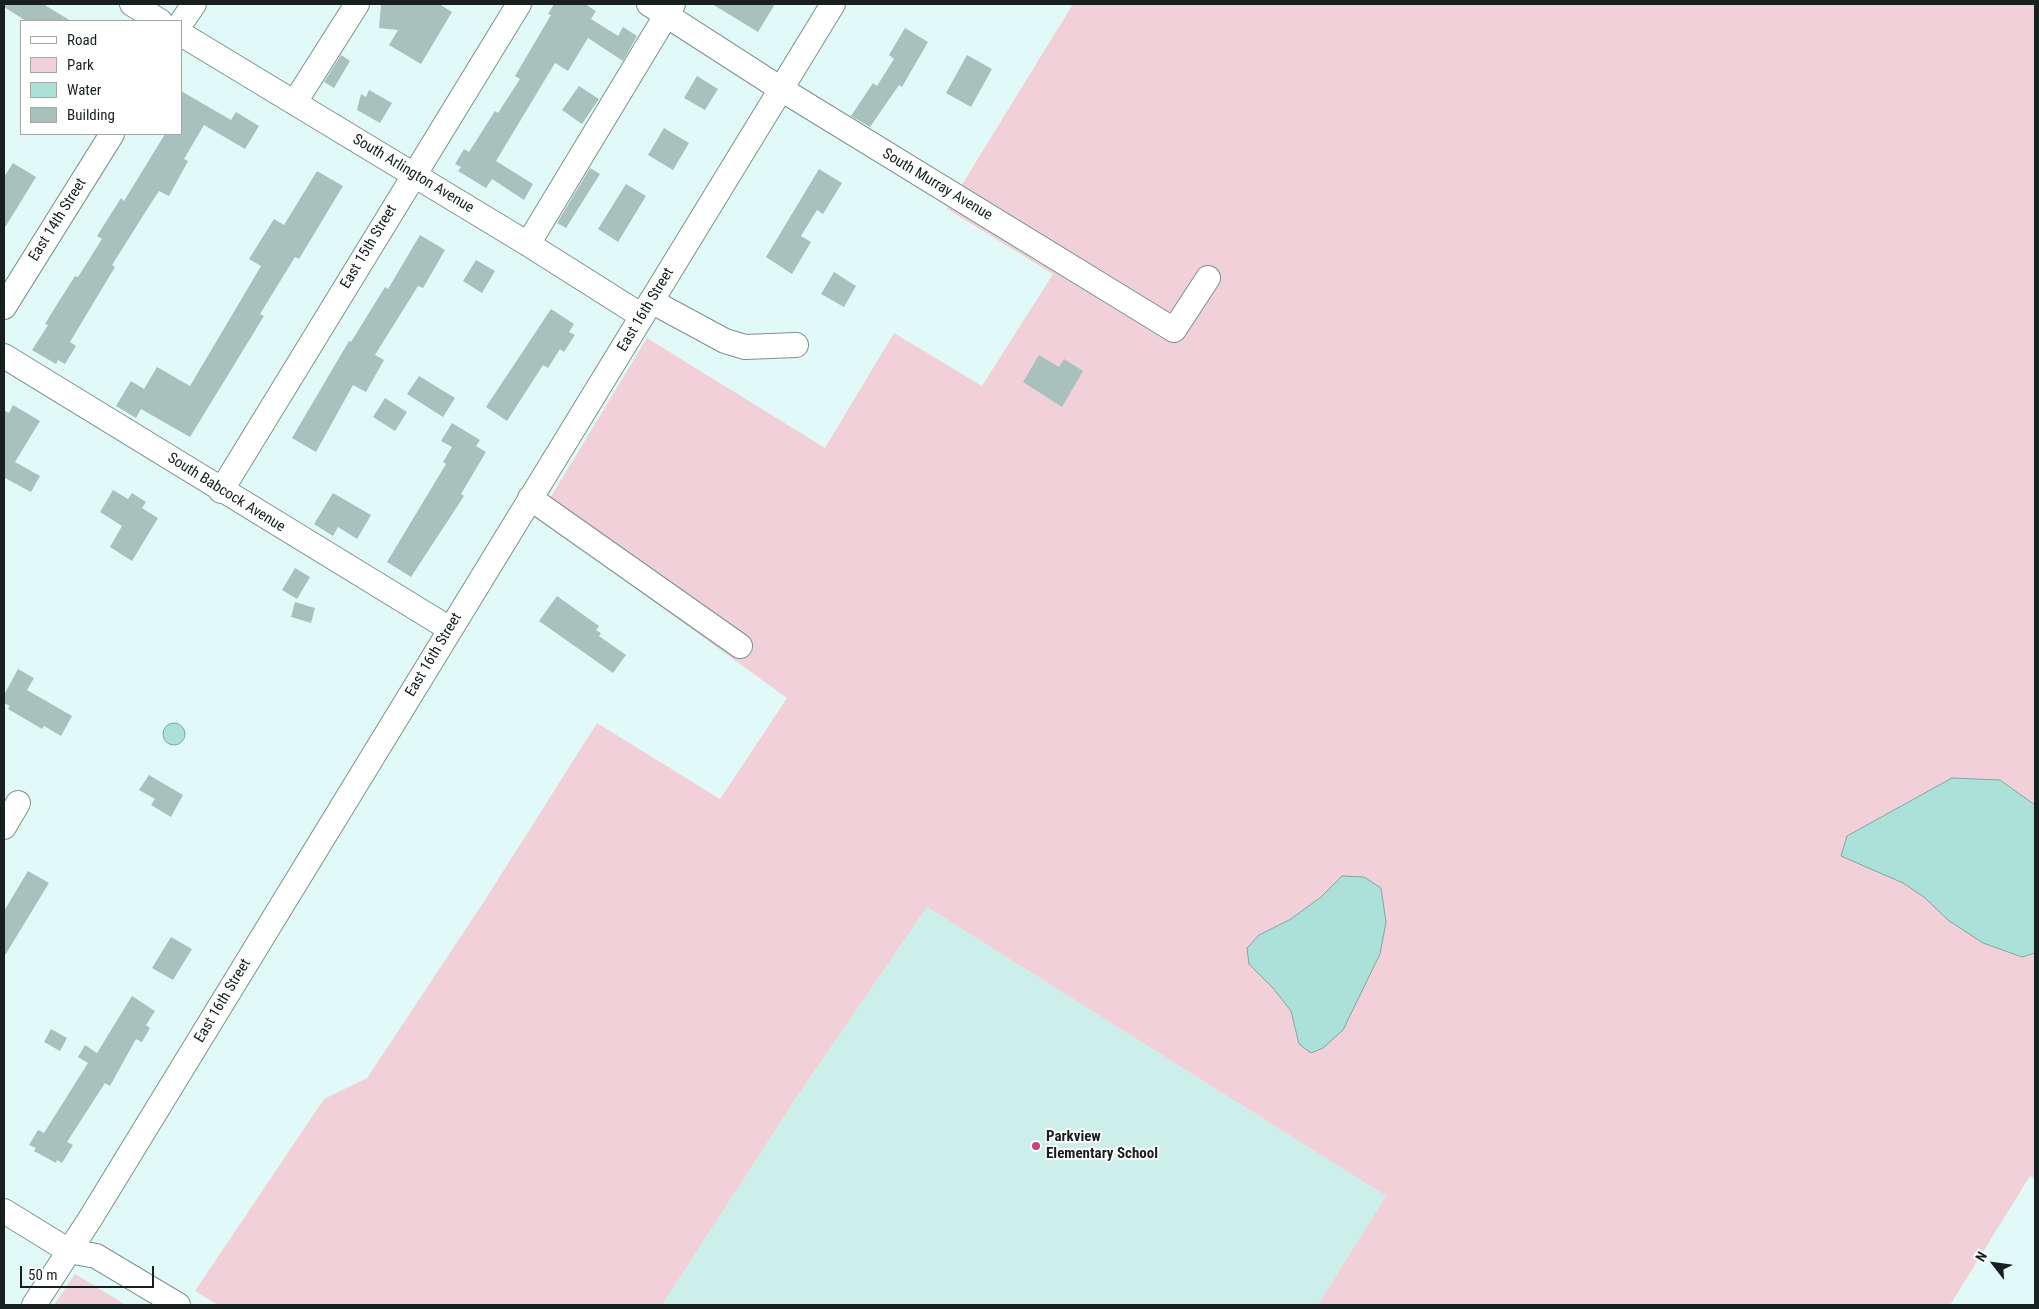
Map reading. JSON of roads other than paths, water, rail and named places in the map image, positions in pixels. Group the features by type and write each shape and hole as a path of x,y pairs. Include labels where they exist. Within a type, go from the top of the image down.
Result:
{"street":[{"path":"132,4 158,20"},
{"path":"182,22 194,4"},
{"path":"296,102 357,4"},
{"name":"East 15th Street","path":"221,490 413,174 519,4"},
{"name":"East 16th Street","path":"34,1305 69,1251 833,4"},
{"path":"528,244 663,7"},
{"name":"South Murray Avenue","path":"663,7 781,89 1174,330 1208,278"},
{"name":"South Arlington Avenue","path":"182,35 528,244 646,309 725,341 745,347 796,345"},
{"name":"East 14th Street","path":"4,307 111,135"},
{"name":"South Babcock Avenue","path":"4,356 450,629"},
{"path":"530,498 740,646"},
{"path":"4,827 18,803"},
{"path":"4,1212 69,1251 96,1256 178,1305"}],"water":[{"path":"174,723 182,726 185,734 182,742 174,745 166,742 163,734 166,726"},
{"path":"1952,778 2000,780 2035,805 2035,953 2022,957 1983,943 1948,920 1924,897 1903,883 1841,856 1847,836"},
{"path":"1342,876 1364,877 1381,888 1386,922 1380,954 1343,1030 1323,1048 1311,1053 1299,1044 1291,1011 1273,988 1249,964 1247,948 1259,935 1291,919 1321,897"}],"place":[{"name":"Parkview Elementary School","path":"1036,1146"}]}
